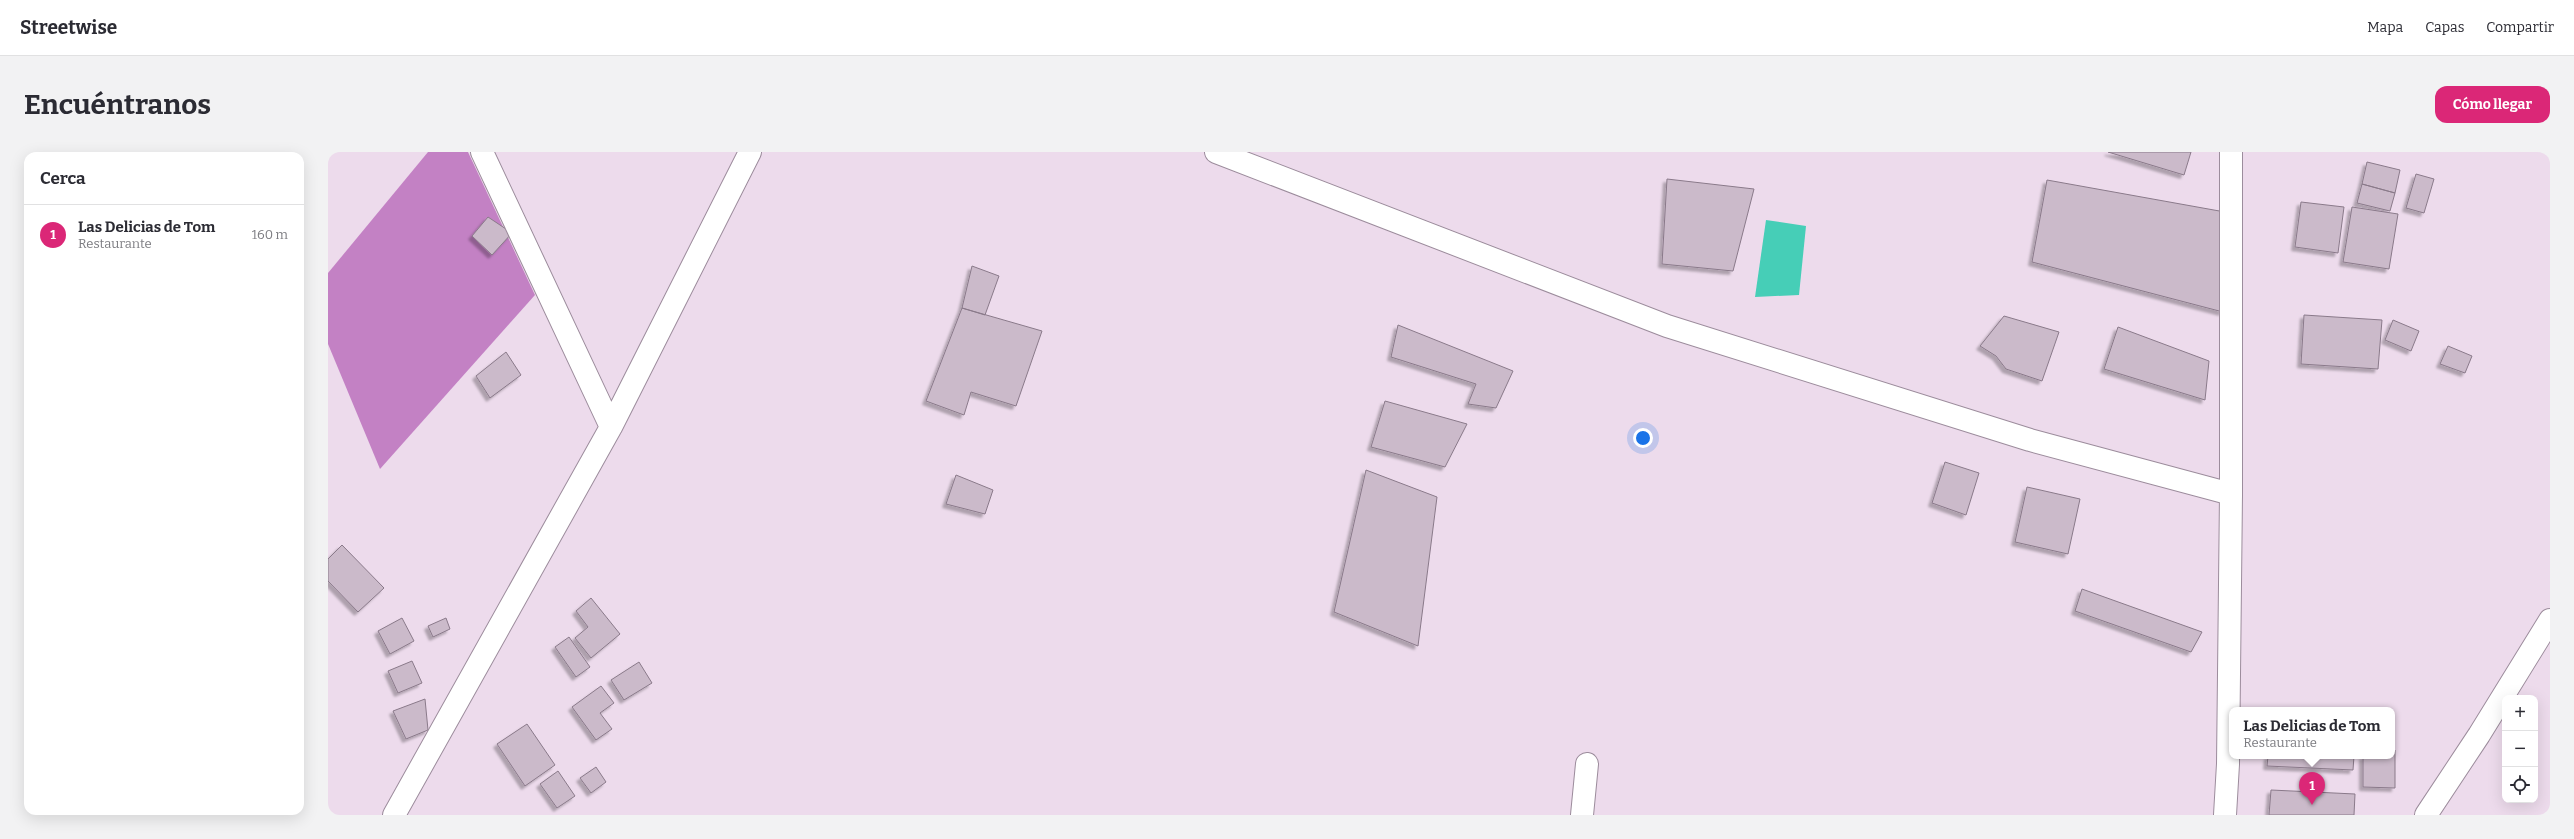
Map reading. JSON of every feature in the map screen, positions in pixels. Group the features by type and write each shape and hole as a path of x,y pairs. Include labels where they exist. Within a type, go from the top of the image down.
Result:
{"street":[{"path":"482,152 611,427"},
{"path":"394,815 611,427 750,152"},
{"path":"1216,152 1667,326 2030,440 2231,494"},
{"path":"2225,815 2228,764 2231,494 2231,152"},
{"path":"2426,815 2479,735 2550,620"},
{"path":"1582,815 1587,764"}],"shaded area":[{"path":"428,152 468,152 535,295 380,469 328,344 328,273"},
{"path":"1766,220 1806,226 1799,295 1755,297"}],"building":[{"path":"2108,152 2191,152 2184,175"},
{"path":"2367,162 2400,170 2395,193 2362,184"},
{"path":"2416,174 2434,179 2424,213 2406,208"},
{"path":"1667,179 1754,189 1733,271 1662,264"},
{"path":"2047,180 2225,212 2223,312 2032,262"},
{"path":"2362,184 2395,193 2390,211 2357,203"},
{"path":"2301,202 2344,207 2338,253 2295,247"},
{"path":"2352,207 2398,214 2389,269 2343,262"},
{"path":"488,217 512,233 492,255 472,236"},
{"path":"972,266 999,276 985,315 962,308"},
{"path":"962,308 1042,331 1016,406 971,392 964,415 926,401"},
{"path":"2304,315 2382,320 2378,369 2301,364"},
{"path":"2004,316 2059,332 2042,381 2006,369 1996,356 1980,346"},
{"path":"2393,320 2419,331 2411,351 2385,340"},
{"path":"1398,325 1513,371 1496,408 1468,404 1476,384 1391,357"},
{"path":"2118,327 2209,361 2205,400 2104,369"},
{"path":"2448,346 2472,356 2465,373 2440,364"},
{"path":"506,352 521,375 490,398 476,376"},
{"path":"1385,401 1467,424 1445,467 1371,447"},
{"path":"1945,462 1979,473 1966,515 1932,503"},
{"path":"1366,470 1437,497 1418,646 1334,612"},
{"path":"956,475 993,490 985,514 946,504"},
{"path":"2027,487 2080,499 2068,554 2015,542"},
{"path":"342,545 384,588 358,612 328,581 328,559"},
{"path":"2082,589 2202,632 2191,652 2075,611"},
{"path":"591,598 620,634 591,658 575,638 588,627 576,611"},
{"path":"402,618 414,641 390,654 378,631"},
{"path":"446,618 450,629 433,637 428,626"},
{"path":"569,637 590,667 576,677 555,647"},
{"path":"412,661 422,683 398,693 388,671"},
{"path":"639,662 652,683 624,700 611,680"},
{"path":"601,686 614,703 600,713 612,729 596,740 572,707"},
{"path":"425,699 428,730 406,739 393,711"},
{"path":"527,724 555,765 525,786 497,744"},
{"path":"2268,759 2354,759 2353,770 2267,766"},
{"path":"2363,759 2395,759 2395,788 2363,787"},
{"path":"596,767 606,782 591,793 580,778"},
{"path":"558,771 575,796 557,808 540,784"},
{"path":"2271,790 2355,794 2354,815 2269,815"}],"place":[{"name":"Las Delicias de Tom","path":"2312,805"}]}
